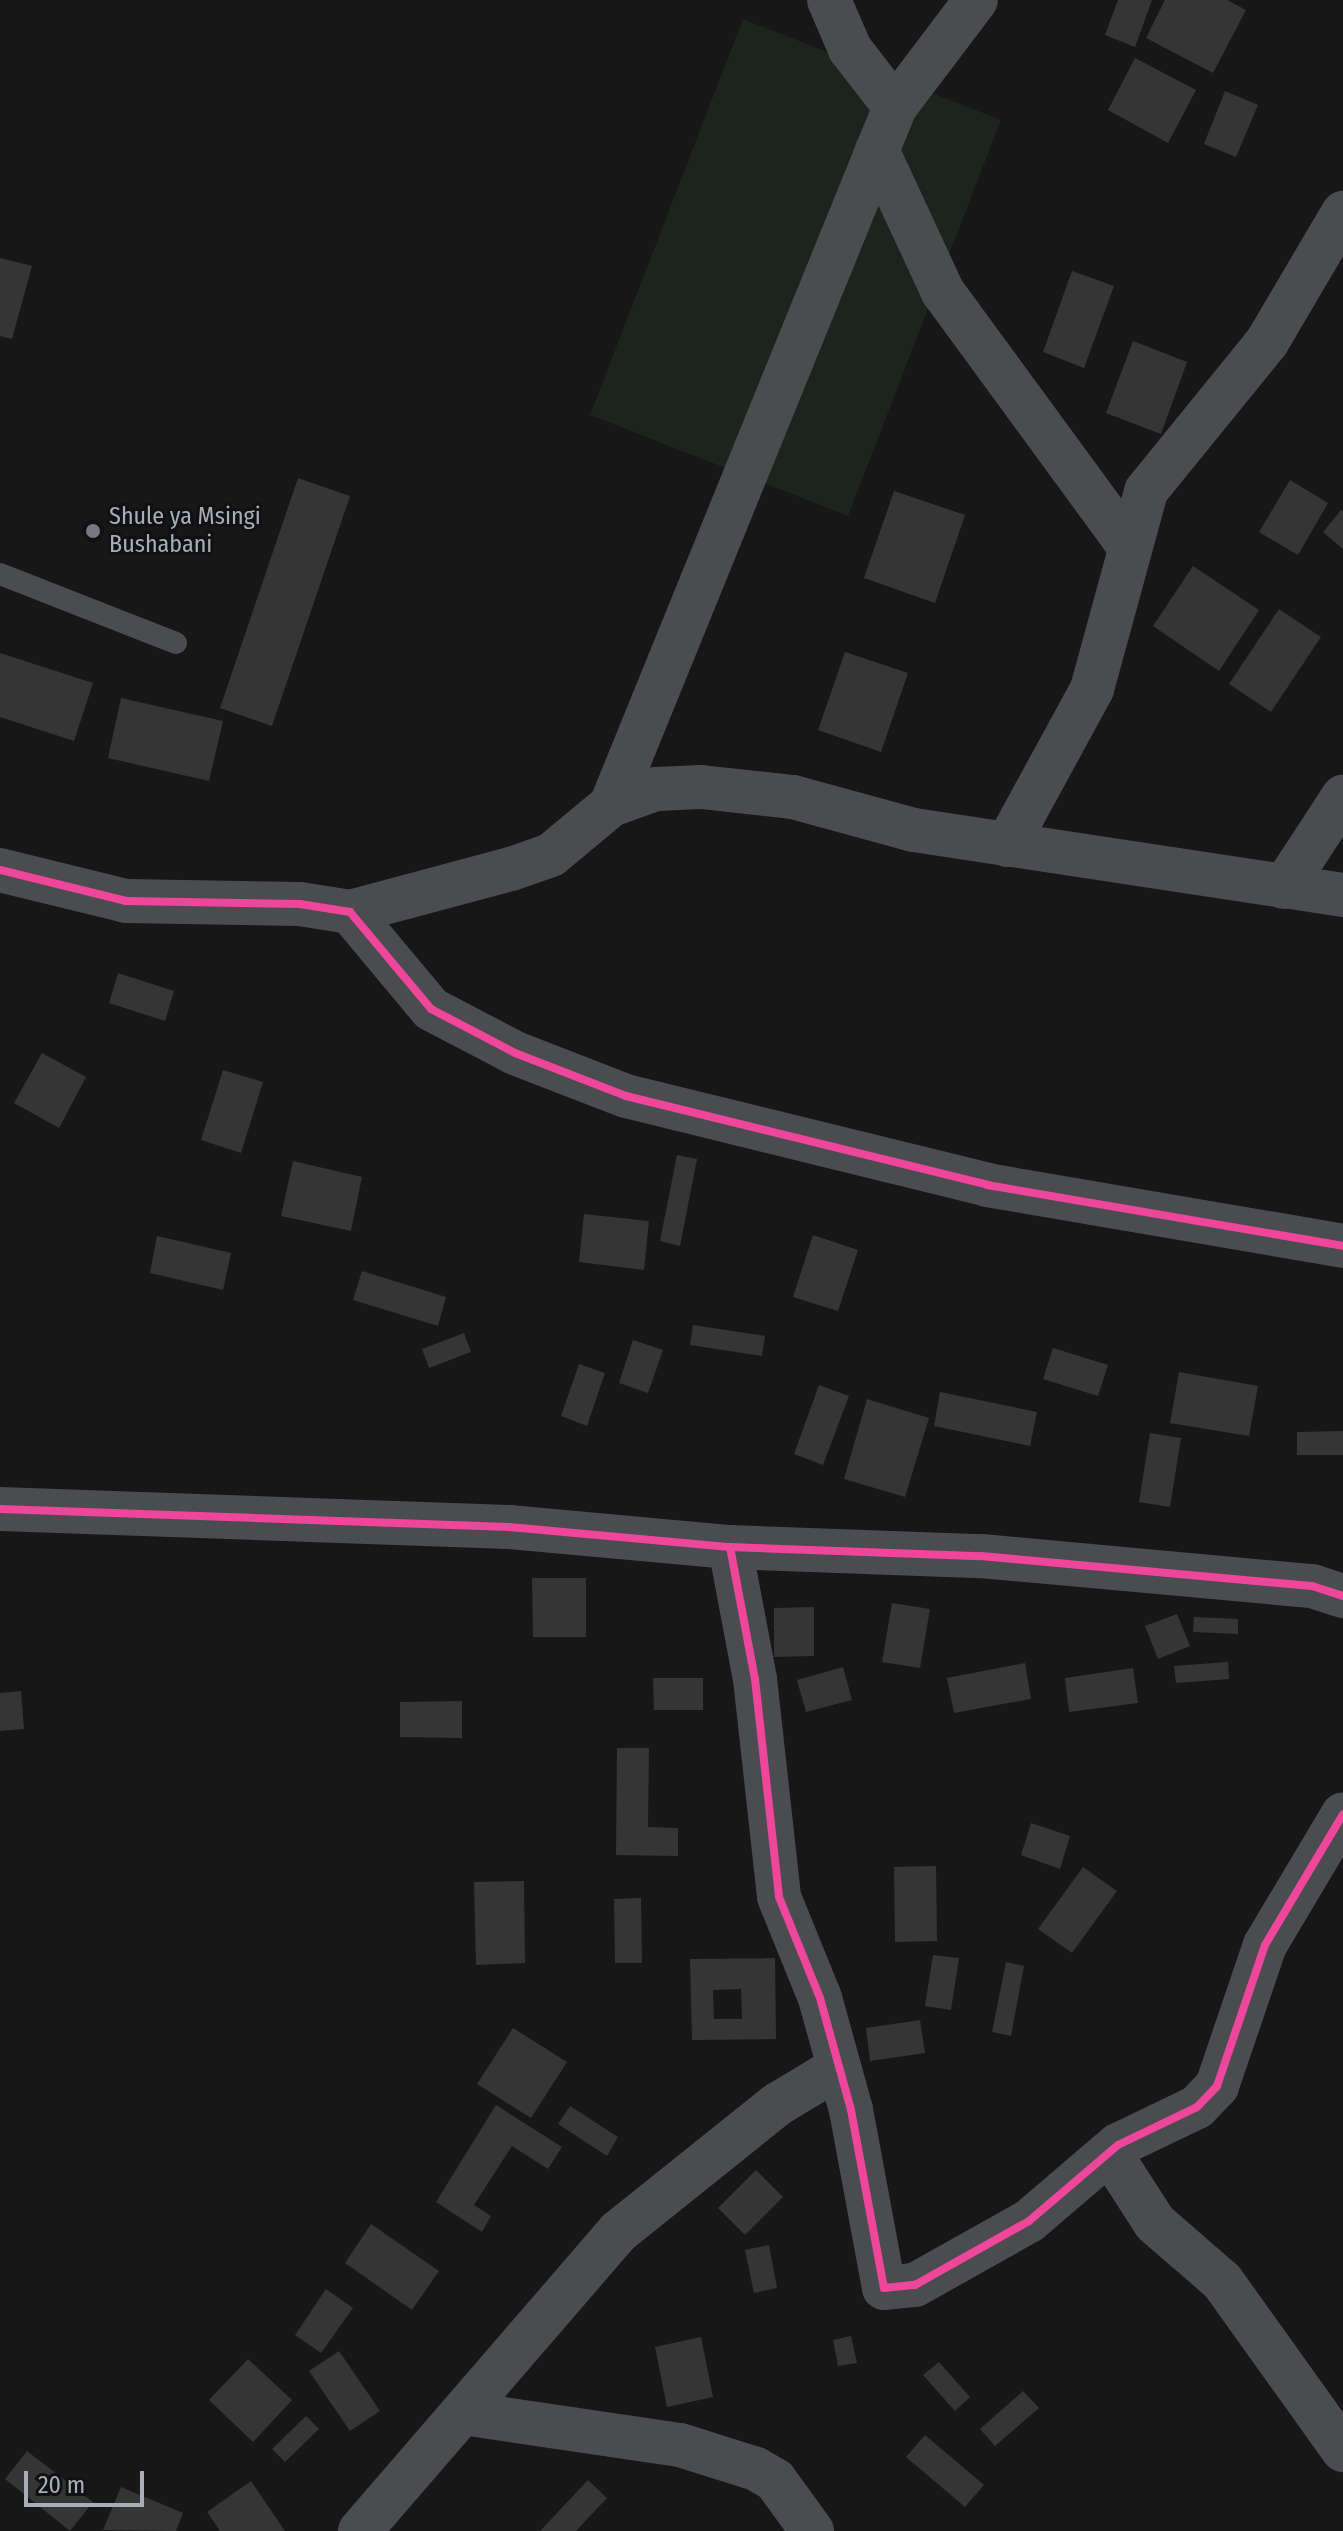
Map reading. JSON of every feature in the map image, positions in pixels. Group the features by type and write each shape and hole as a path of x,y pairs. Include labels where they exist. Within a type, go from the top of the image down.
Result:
{"street":[{"path":"829,0 850,49 895,107"},
{"path":"611,805 895,107 976,0"},
{"path":"877,150 943,292 1127,543"},
{"path":"1007,845 1092,689 1118,613 1127,543 1146,491 1267,342 1343,213"},
{"path":"0,870 126,901 300,904 350,912 551,855 611,805 656,789 701,787 793,797 1007,845 1343,895"},
{"path":"1284,887 1343,797"},
{"path":"350,912 431,1009 515,1053 626,1096 1018,1191 1343,1246"},
{"path":"0,1509 509,1527 730,1547 981,1556 1312,1586 1343,1596"},
{"path":"730,1547 755,1679 779,1897 820,1998 871,2191 877,2279 892,2291 1029,2221 1110,2153 1197,2107 1217,2086 1265,1945 1343,1814"},
{"path":"360,2531 618,2232 778,2104 838,2068"},
{"path":"1110,2153 1155,2223 1222,2281 1343,2450"},
{"path":"463,2413 680,2445 756,2469 784,2491 812,2531"}],"lane":[{"path":"0,574 176,643"}],"shaded area":[{"path":"743,19 1001,120 848,516 590,415"}],"building":[{"path":"1118,0 1152,0 1135,47 1105,35"},
{"path":"1165,0 1227,0 1246,10 1213,73 1146,38"},
{"path":"1135,58 1196,90 1168,143 1108,110"},
{"path":"1225,91 1258,105 1236,157 1204,144"},
{"path":"0,258 32,266 12,339 0,336"},
{"path":"1072,271 1114,286 1084,368 1043,352"},
{"path":"1133,341 1187,362 1161,434 1106,413"},
{"path":"298,478 350,496 272,726 220,708"},
{"path":"1290,480 1328,503 1298,555 1259,532"},
{"path":"894,491 965,515 935,603 864,578"},
{"path":"1341,510 1343,512 1343,549 1323,532"},
{"path":"1193,566 1259,610 1219,671 1153,626"},
{"path":"1279,609 1321,637 1271,712 1229,684"},
{"path":"845,652 908,673 881,752 818,730"},
{"path":"0,653 93,683 74,741 0,717"},
{"path":"121,698 223,721 209,781 108,758"},
{"path":"118,973 174,991 165,1021 109,1003"},
{"path":"42,1053 86,1077 59,1128 14,1103"},
{"path":"223,1070 263,1082 241,1153 201,1140"},
{"path":"677,1155 697,1159 680,1246 660,1241"},
{"path":"293,1161 362,1177 351,1231 281,1216"},
{"path":"584,1214 649,1221 644,1270 579,1262"},
{"path":"813,1235 858,1250 838,1311 793,1297"},
{"path":"157,1236 231,1253 223,1290 150,1273"},
{"path":"362,1271 446,1297 438,1326 353,1300"},
{"path":"693,1325 765,1336 762,1356 690,1345"},
{"path":"464,1333 471,1352 429,1368 422,1349"},
{"path":"633,1340 663,1350 648,1393 619,1383"},
{"path":"1053,1348 1108,1365 1098,1396 1043,1379"},
{"path":"579,1364 605,1373 587,1426 561,1416"},
{"path":"1179,1372 1258,1386 1249,1436 1170,1423"},
{"path":"819,1385 849,1396 823,1465 794,1454"},
{"path":"940,1392 1037,1412 1030,1446 934,1426"},
{"path":"867,1399 929,1418 905,1497 844,1479"},
{"path":"1343,1431 1343,1455 1297,1455 1297,1432"},
{"path":"1150,1433 1181,1438 1170,1507 1139,1502"},
{"path":"532,1578 586,1578 586,1637 533,1637"},
{"path":"892,1603 930,1609 920,1668 882,1662"},
{"path":"814,1607 814,1656 774,1657 774,1608"},
{"path":"1177,1614 1190,1646 1158,1659 1145,1626"},
{"path":"1194,1617 1238,1619 1238,1634 1193,1632"},
{"path":"1228,1662 1229,1679 1176,1683 1174,1666"},
{"path":"1025,1663 1031,1699 954,1713 947,1678"},
{"path":"843,1667 852,1700 806,1712 797,1680"},
{"path":"1133,1668 1138,1703 1069,1712 1065,1678"},
{"path":"653,1678 703,1678 703,1710 654,1710"},
{"path":"21,1691 24,1729 0,1731 0,1693"},
{"path":"462,1701 462,1738 400,1737 400,1702"},
{"path":"617,1748 649,1748 648,1827 678,1828 678,1856 616,1855"},
{"path":"1031,1823 1070,1836 1060,1869 1021,1855"},
{"path":"936,1866 937,1941 895,1942 894,1867"},
{"path":"1083,1867 1117,1891 1072,1953 1038,1929"},
{"path":"524,1881 525,1963 476,1965 474,1882"},
{"path":"641,1898 642,1963 615,1963 614,1899"},
{"path":"933,1955 959,1958 951,2010 925,2006"},
{"path":"775,1958 776,2039 692,2040 690,1959","holes":["741,1989 742,2019 714,2019 713,1990"]},
{"path":"1006,1962 1024,1966 1011,2036 992,2032"},
{"path":"920,2020 925,2053 870,2061 866,2028"},
{"path":"513,2028 567,2062 531,2118 477,2084"},
{"path":"496,2105 562,2147 548,2169 512,2146 474,2205 491,2216 482,2232 436,2202"},
{"path":"570,2106 618,2137 607,2156 558,2124"},
{"path":"756,2170 783,2197 745,2235 718,2208"},
{"path":"371,2224 439,2271 412,2310 345,2263"},
{"path":"769,2245 777,2288 754,2293 745,2250"},
{"path":"326,2289 353,2308 321,2353 295,2335"},
{"path":"851,2336 857,2363 838,2366 833,2340"},
{"path":"701,2337 713,2397 667,2407 655,2347"},
{"path":"339,2351 380,2411 350,2431 309,2371"},
{"path":"248,2359 292,2400 253,2442 209,2400"},
{"path":"939,2362 970,2397 955,2411 923,2375"},
{"path":"1023,2391 1039,2408 995,2446 980,2429"},
{"path":"306,2416 319,2429 285,2462 272,2449"},
{"path":"925,2435 984,2485 965,2507 906,2457"},
{"path":"27,2451 93,2502 70,2531 5,2479"},
{"path":"588,2480 607,2498 576,2531 540,2531"},
{"path":"251,2481 285,2531 220,2531 207,2512"},
{"path":"121,2487 183,2513 176,2531 103,2530"}],"cycle path":[{"path":"0,870 126,901 300,904 350,912 431,1009 515,1053 626,1096 987,1185 1343,1246"},
{"path":"0,1509 509,1527 730,1547 981,1556 1312,1586 1343,1596"},
{"path":"730,1547 755,1679 779,1897 820,1998 851,2110 884,2288 915,2285 1029,2221 1118,2145 1197,2107 1217,2086 1265,1945 1343,1814"}],"place":[{"name":"Shule ya Msingi Bushabani","path":"93,531"}]}
